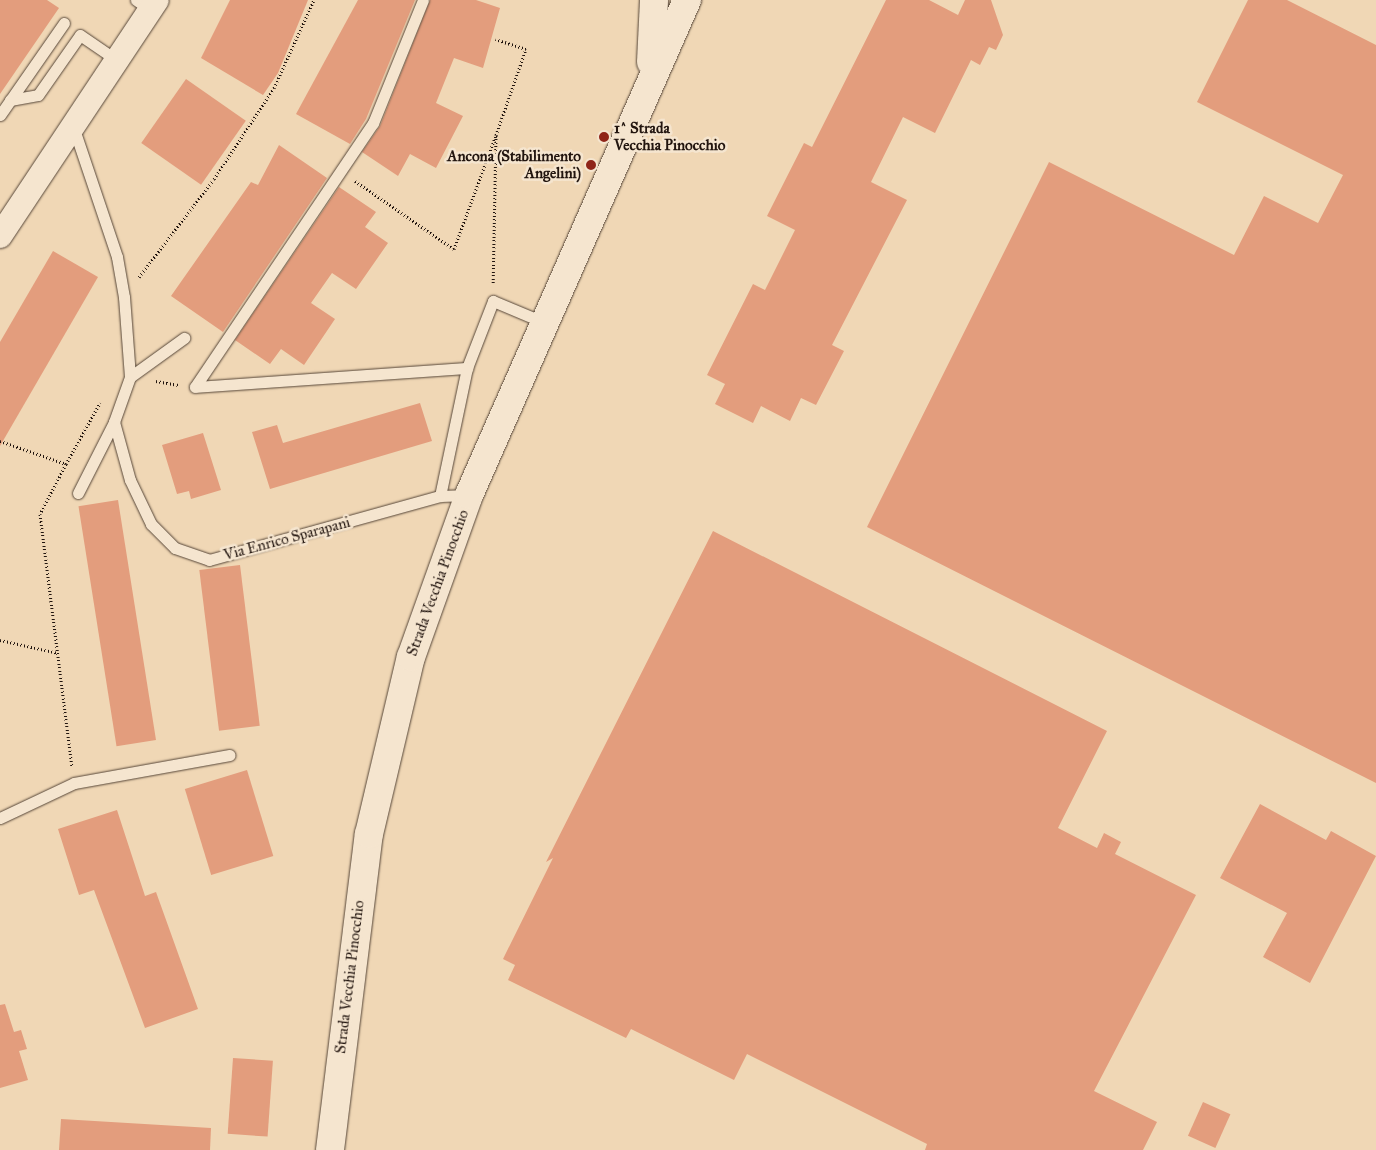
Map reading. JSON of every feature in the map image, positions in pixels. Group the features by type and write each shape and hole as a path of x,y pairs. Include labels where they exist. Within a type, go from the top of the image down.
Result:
{"street":[{"name":"Strada Vecchia Pinocchio","path":"650,76 654,0"},
{"name":"Strada Vecchia Pinocchio","path":"330,1150 369,834 410,657 469,495 650,76 687,0"},
{"path":"0,236 118,62 149,4"}],"lane":[{"path":"195,387 342,172 392,82 423,0"},
{"path":"0,115 64,23"},
{"path":"10,100 38,95 80,35 118,62"},
{"path":"74,129 117,257 124,298 130,377 114,422 78,493"},
{"path":"440,496 467,368 493,301 543,322"},
{"path":"130,377 184,338"},
{"path":"195,387 467,368"},
{"name":"Via Enrico Sparapani","path":"114,422 130,480 151,524 175,548 209,560 440,496 469,495"},
{"path":"0,818 74,782 229,755"}],"path":[{"path":"124,298 214,179 274,88 314,0"},
{"path":"342,172 454,249 526,49 496,39"},
{"path":"494,264 496,135"},
{"path":"130,377 195,387"},
{"path":"74,782 40,514 102,400"},
{"path":"0,441 66,464"},
{"path":"0,640 58,653"}],"building":[{"path":"0,0 47,0 59,8 0,94"},
{"path":"230,0 308,0 278,73 263,95 201,58"},
{"path":"358,0 415,0 366,119 350,144 296,114"},
{"path":"430,0 476,0 500,8 483,68 454,58 436,103 463,116 436,168 410,154 398,176 362,152 380,126"},
{"path":"886,0 929,0 958,15 965,0 991,0 1003,35 996,50 989,47 980,65 971,60 935,133 903,117 871,182 907,200 832,345 844,351 816,405 801,398 790,421 761,406 753,423 715,404 725,384 707,375 753,284 765,290 795,230 767,216 804,143 812,147"},
{"path":"1248,0 1287,0 1376,45 1376,783 867,527 1049,162 1234,255 1264,196 1318,223 1343,175 1197,102"},
{"path":"186,79 246,121 201,185 141,143"},
{"path":"279,145 327,178 223,332 171,296 251,182 258,185"},
{"path":"339,187 376,212 365,227 388,243 356,289 332,273 311,303 335,319 304,365 281,349 270,364 235,340"},
{"path":"53,251 98,277 0,446 0,342"},
{"path":"420,403 432,441 270,489 252,432 277,425 283,443"},
{"path":"203,433 221,490 191,499 189,491 177,494 162,445"},
{"path":"118,500 156,740 117,746 78,506"},
{"path":"713,531 1107,731 1058,828 1097,848 1104,833 1121,842 1115,854 1196,895 1094,1091 1157,1122 1143,1150 925,1150 927,1144 747,1054 734,1080 631,1029 626,1038 508,980 515,965 503,959 553,858 546,862"},
{"path":"240,565 260,726 219,731 199,570"},
{"path":"247,770 273,856 211,875 185,789"},
{"path":"1260,804 1326,840 1331,831 1376,856 1310,983 1263,957 1287,913 1220,878"},
{"path":"117,810 145,896 156,892 198,1009 145,1028 94,890 79,895 58,829"},
{"path":"5,1004 14,1032 21,1030 27,1049 19,1051 28,1080 0,1088 0,1005"},
{"path":"233,1058 273,1061 268,1137 228,1134"},
{"path":"1203,1102 1230,1114 1215,1148 1188,1136"},
{"path":"61,1119 211,1128 210,1150 59,1150"}],"place":[{"name":"1^ Strada Vecchia Pinocchio","path":"604,137"},
{"name":"Ancona (Stabilimento Angelini)","path":"591,165"}]}
